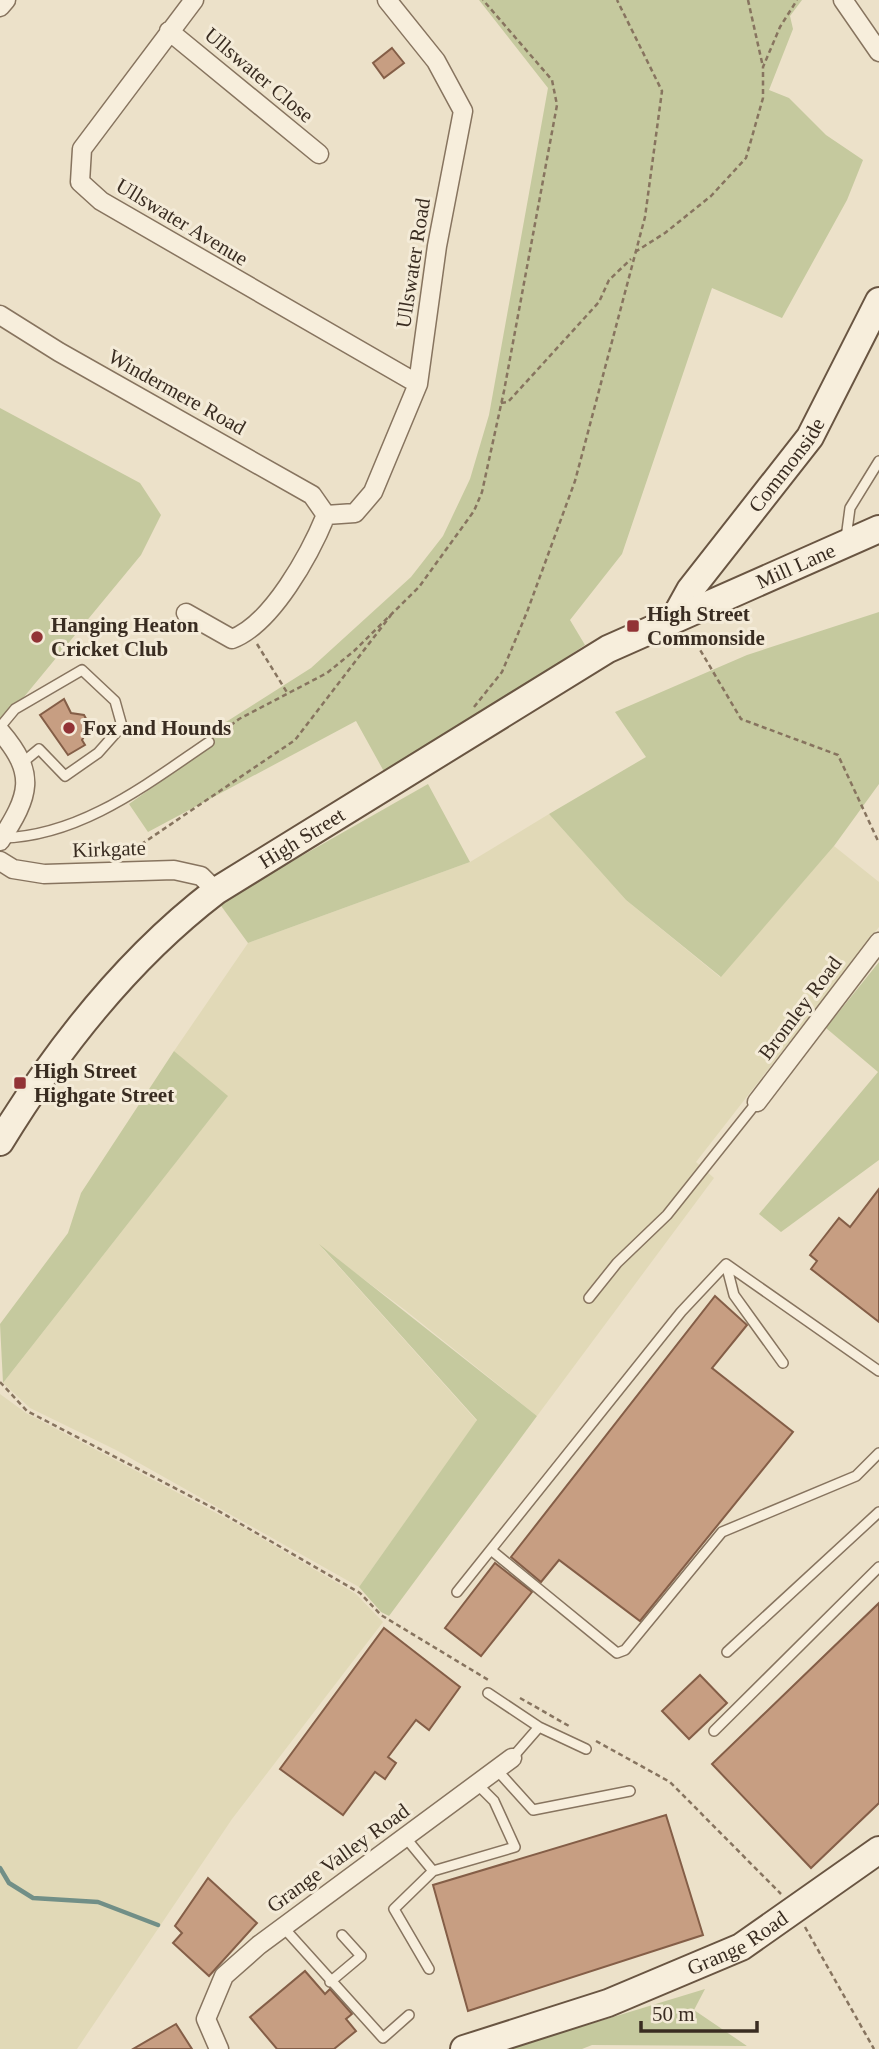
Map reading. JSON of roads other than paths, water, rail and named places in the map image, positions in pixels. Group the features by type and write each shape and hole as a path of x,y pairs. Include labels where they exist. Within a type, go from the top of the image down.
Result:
{"street":[{"path":"0,7 6,0"},
{"name":"Ullswater Avenue","path":"194,0 82,149 80,182 101,201 418,384"},
{"name":"Ullswater Road","path":"326,515 355,513 373,492 418,384 437,246 464,111 436,61 387,0"},
{"path":"843,0 879,52"},
{"name":"Ullswater Close","path":"169,31 318,155"},
{"name":"Commonside","path":"683,615 690,590 810,437 879,301"},
{"name":"Windermere Road","path":"0,315 59,352 312,495 326,515"},
{"path":"186,614 232,639 250,632 295,575 326,515"},
{"name":"Mill Lane","path":"683,615 879,529"},
{"name":"High Street","path":"0,1142 65,1042 106,994 181,918 216,891 608,649 683,615"},
{"path":"0,729 19,752 28,782 13,821 1,839"},
{"name":"Kirkgate","path":"0,861 13,869 44,874 174,870 201,876 216,891"},
{"name":"Bromley Road","path":"757,1102 879,942"},
{"path":"0,1126 30,1092"},
{"name":"Grange Valley Road","path":"219,2049 206,2019 224,1976 283,1927 512,1758"},
{"name":"Grange Road","path":"464,2049 632,1993 741,1947 879,1850"}],"lane":[{"path":"846,545 850,508 879,461"},
{"path":"0,729 15,709 82,670 116,701 122,726 98,753 65,776 39,749 22,762"},
{"path":"1,839 25,837 58,828 118,803 209,742"},
{"path":"589,1298 617,1263 667,1215 757,1102"},
{"path":"726,1264 734,1295 783,1363"},
{"path":"726,1264 879,1371"},
{"path":"457,1592 681,1312 726,1264"},
{"path":"491,1550 617,1653 625,1650 722,1532 856,1476 879,1453"},
{"path":"727,1651 879,1512"},
{"path":"714,1731 879,1567"},
{"path":"488,1693 540,1727 586,1749"},
{"name":"Grange Valley Road","path":"512,1758 540,1727"},
{"path":"496,1769 533,1810 630,1791"},
{"path":"429,1969 394,1909 433,1871 515,1847 494,1801 477,1784"},
{"path":"405,1836 433,1871"},
{"path":"283,1927 383,2038 409,2015"},
{"path":"330,1982 361,1956 342,1935"}],"waterway":[{"path":"0,1868 9,1883 33,1898 98,1902 158,1925"}],"place":[{"name":"High Street Commonside","path":"633,626"},
{"name":"Hanging Heaton Cricket Club","path":"37,637"},
{"name":"Fox and Hounds","path":"69,728"},
{"name":"High Street Highgate Street","path":"20,1083"}]}
